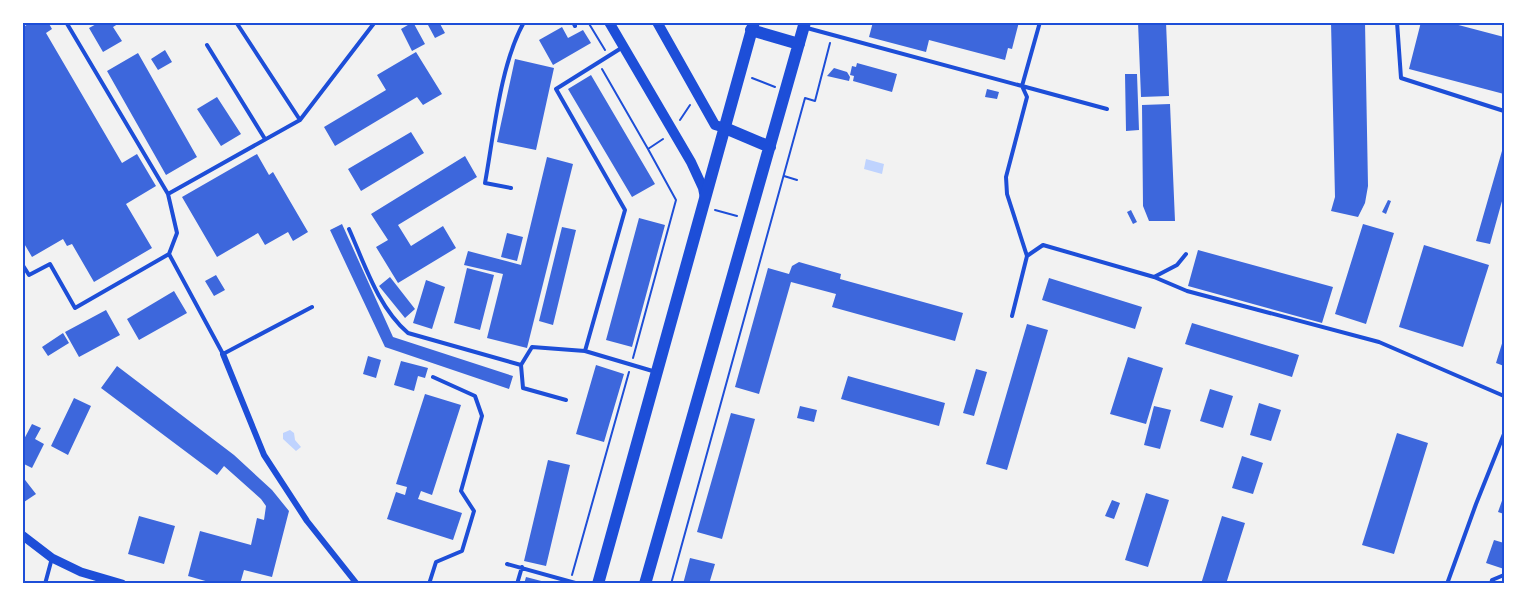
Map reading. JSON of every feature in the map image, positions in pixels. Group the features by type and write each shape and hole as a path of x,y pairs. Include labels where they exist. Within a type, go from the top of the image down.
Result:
{"highway":[{"path":"645,584 804,25"},
{"path":"598,584 753,26 799,44"},
{"path":"725,129 770,147"}],"main road":[{"path":"609,22 691,162 703,188 705,201"},
{"path":"657,22 715,124 725,129"}],"street":[{"path":"223,354 264,455 307,521 357,584"},
{"path":"22,535 52,558 81,572 122,584"}],"lane":[{"path":"22,264 29,275 50,264 75,308 169,254 177,233 168,194 66,22"},
{"path":"236,22 300,120"},
{"path":"168,194 300,120 375,22"},
{"path":"511,188 485,183 501,92 515,38 524,22"},
{"path":"1012,316 1027,256 1007,194 1006,177 1027,97 1022,86 1040,22"},
{"path":"1397,22 1401,78 1504,111"},
{"path":"804,25 832,35 1107,109"},
{"path":"207,45 266,139"},
{"path":"585,351 625,210 556,89 624,46"},
{"path":"349,229 382,303 395,322 408,333 521,365"},
{"path":"1027,256 1042,246 1154,277 1187,291 1379,342 1504,396"},
{"path":"169,254 223,354 312,307"},
{"path":"1154,277 1178,265 1186,254"},
{"path":"566,400 523,388 521,365 532,347 585,351 658,373"},
{"path":"429,584 436,562 462,551 474,511 461,491 482,416 475,396 433,377"},
{"path":"1447,584 1504,434"},
{"path":"45,584 52,558"},
{"path":"507,564 579,584"},
{"path":"517,584 522,567"},
{"path":"1491,584 1492,580 1504,575"}],"path":[{"path":"570,581 676,200 601,70 609,56 588,22"},
{"path":"671,584 805,98 815,101 832,35"},
{"path":"752,78 775,87"},
{"path":"678,122 690,105"},
{"path":"648,149 666,137"},
{"path":"784,176 797,180"},
{"path":"715,210 739,217"}],"water":[{"path":"866,159 884,164 882,174 864,169"},
{"path":"290,430 301,447 296,451 283,439 283,433"}],"building":[{"path":"31,22 48,22 52,29 46,33 122,163 137,154 156,186 126,204 152,248 94,282 72,244 67,246 63,239 32,257 22,240 22,28"},
{"path":"100,22 121,22 113,27 122,41 103,52 89,28"},
{"path":"413,22 425,44 412,51 401,29"},
{"path":"432,22 439,22 445,33 435,38 428,25"},
{"path":"873,22 896,22 905,25 906,22 1019,22 1012,49 1008,48 1005,60 929,40 926,52 869,37"},
{"path":"1138,22 1166,22 1169,96 1141,97"},
{"path":"1331,22 1365,22 1368,186 1365,203 1358,217 1331,211 1335,197"},
{"path":"1421,22 1447,22 1504,37 1504,94 1409,69"},
{"path":"562,27 568,38 583,30 591,43 553,65 539,40"},
{"path":"165,50 172,62 158,70 151,59"},
{"path":"416,52 442,94 423,105 417,97 335,146 324,127 386,90 377,75"},
{"path":"138,53 197,157 166,175 107,71"},
{"path":"515,59 554,68 536,150 497,142"},
{"path":"857,63 897,74 892,92 853,81 854,76 850,75 852,66 856,67"},
{"path":"834,68 847,72 850,77 849,81 827,76"},
{"path":"1125,74 1137,74 1139,130 1126,131"},
{"path":"591,75 655,184 632,197 568,89"},
{"path":"987,89 999,92 997,99 985,97"},
{"path":"217,97 241,134 221,146 197,109"},
{"path":"1170,104 1175,221 1149,221 1143,206 1142,105"},
{"path":"411,132 424,153 361,191 348,169"},
{"path":"1504,144 1504,194 1490,244 1476,241"},
{"path":"257,154 269,175 273,172 308,232 293,241 288,232 265,245 258,233 217,257 182,197"},
{"path":"465,156 477,177 398,225 411,246 443,226 456,248 398,283 376,247 388,240 371,214"},
{"path":"547,157 573,164 527,348 487,338 503,274 464,265 468,251 521,265"},
{"path":"1388,200 1391,201 1386,214 1382,212"},
{"path":"1131,210 1137,222 1133,224 1127,212"},
{"path":"639,218 665,225 632,347 606,340"},
{"path":"342,224 393,337 513,376 509,389 385,347 330,230"},
{"path":"1363,224 1394,233 1366,324 1335,314"},
{"path":"562,227 576,230 553,325 539,321"},
{"path":"507,233 523,237 517,261 501,257"},
{"path":"1424,245 1489,265 1463,347 1399,327"},
{"path":"1198,250 1333,287 1322,323 1188,286"},
{"path":"799,262 841,274 840,279 963,313 955,341 832,307 836,294 791,282 759,394 735,387 768,268 789,274 792,266"},
{"path":"467,268 494,275 480,330 454,323"},
{"path":"216,275 225,290 214,296 205,281"},
{"path":"390,277 415,309 405,318 379,286"},
{"path":"1049,278 1142,307 1135,329 1042,300"},
{"path":"426,280 445,287 432,329 413,323"},
{"path":"174,291 187,313 139,340 127,319"},
{"path":"106,310 120,335 79,357 65,332"},
{"path":"1192,323 1299,355 1292,377 1185,344"},
{"path":"1027,324 1048,330 1007,470 986,464"},
{"path":"63,333 69,343 48,356 42,347"},
{"path":"1504,337 1504,366 1496,363"},
{"path":"368,356 381,360 376,378 363,374"},
{"path":"1128,357 1163,368 1146,424 1110,414"},
{"path":"401,361 428,368 425,378 418,376 414,391 394,385"},
{"path":"596,365 624,374 604,442 576,434"},
{"path":"117,366 234,455 272,490 289,511 272,577 244,570 240,584 216,584 188,576 200,531 251,545 257,518 264,520 266,506 224,466 217,475 101,388"},
{"path":"976,369 987,372 974,416 963,413"},
{"path":"848,376 945,403 939,426 841,399"},
{"path":"1210,389 1233,396 1223,428 1200,421"},
{"path":"425,394 461,405 432,495 421,491 418,499 462,513 453,540 387,519 396,492 405,495 407,487 396,484"},
{"path":"74,398 91,406 68,455 51,446"},
{"path":"1259,403 1281,410 1271,441 1250,435"},
{"path":"800,406 817,410 814,422 797,418"},
{"path":"1154,406 1171,410 1160,449 1144,445"},
{"path":"731,413 755,419 722,539 697,532"},
{"path":"32,424 41,428 35,439 44,444 32,468 22,463 22,443"},
{"path":"1397,433 1428,443 1394,554 1362,545"},
{"path":"1242,456 1263,463 1253,494 1232,488"},
{"path":"548,460 570,465 546,566 524,561"},
{"path":"22,476 36,494 24,502 22,499"},
{"path":"1146,493 1169,500 1148,567 1125,560"},
{"path":"1504,495 1504,514 1498,512"},
{"path":"1112,500 1120,503 1114,519 1105,516"},
{"path":"139,516 175,526 164,564 128,554"},
{"path":"1222,516 1245,523 1226,584 1201,584"},
{"path":"1494,540 1504,543 1504,569 1486,563"},
{"path":"690,558 715,564 709,584 683,584"},
{"path":"526,577 549,583 549,584 524,584"}]}
